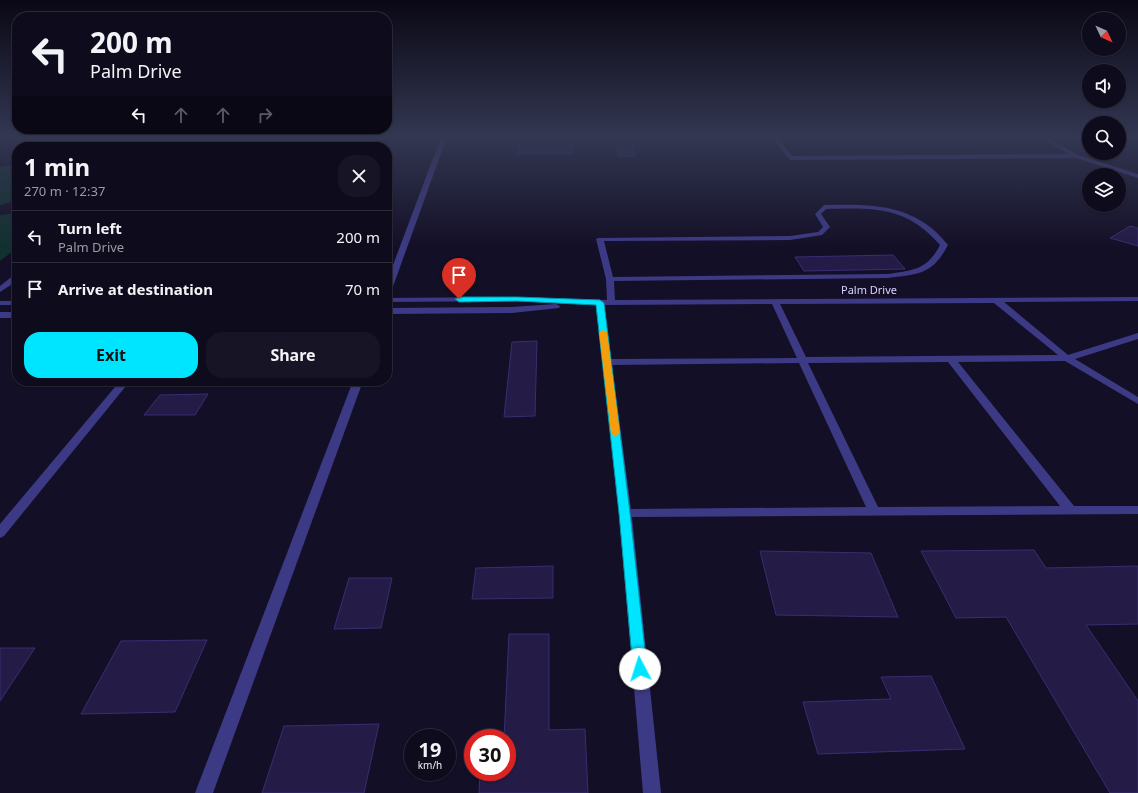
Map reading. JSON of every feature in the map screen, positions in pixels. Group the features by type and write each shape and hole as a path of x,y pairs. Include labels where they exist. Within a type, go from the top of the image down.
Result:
{"street":[{"path":"392,278 430,174"},
{"path":"610,279 888,276 924,270 937,259 944,245 934,231 917,219 897,211 862,206 824,208 818,214 827,227 820,234 790,238 600,239 610,279 605,303 607,362 625,513 652,793"},
{"path":"0,290 12,281"},
{"name":"Palm Drive","path":"392,300 517,299 605,303 1138,299"},
{"path":"996,300 1067,358 1138,401"},
{"path":"774,302 874,512"},
{"path":"0,303 12,303"},
{"name":"Palm Drive","path":"392,311 512,310 605,303"},
{"path":"0,315 12,315"},
{"path":"607,362 1067,358 1138,336"},
{"path":"951,359 1070,510"},
{"path":"0,534 122,386"},
{"path":"204,793 356,386"},
{"path":"625,513 1138,510"}],"green space":[{"path":"0,174 12,174 12,201 0,205"},
{"path":"12,214 12,252 0,261 0,215"}],"building":[{"path":"1130,226 1138,228 1138,246 1110,238"},
{"path":"893,255 905,269 804,271 795,257"},
{"path":"537,341 535,416 504,417 512,342"},
{"path":"208,394 195,415 144,415 160,395"},
{"path":"1034,550 1046,568 1138,566 1138,624 1086,625 1138,701 1138,793 1110,793 1006,617 956,618 921,551"},
{"path":"760,551 871,553 898,617 776,615"},
{"path":"553,566 553,598 472,599 476,568"},
{"path":"349,578 392,578 381,628 334,629"},
{"path":"509,634 549,634 549,730 585,729 588,793 479,793 480,781 516,781 516,729 504,729"},
{"path":"207,640 175,712 81,714 121,641"},
{"path":"0,648 35,648 0,701"},
{"path":"931,676 965,749 818,754 803,702 891,699 881,677"},
{"path":"379,724 364,793 262,793 284,726"}],"slow traffic":[{"path":"603,332 615,433"}],"route":[{"path":"459,299 517,299 600,303 625,513 640,669"}]}
